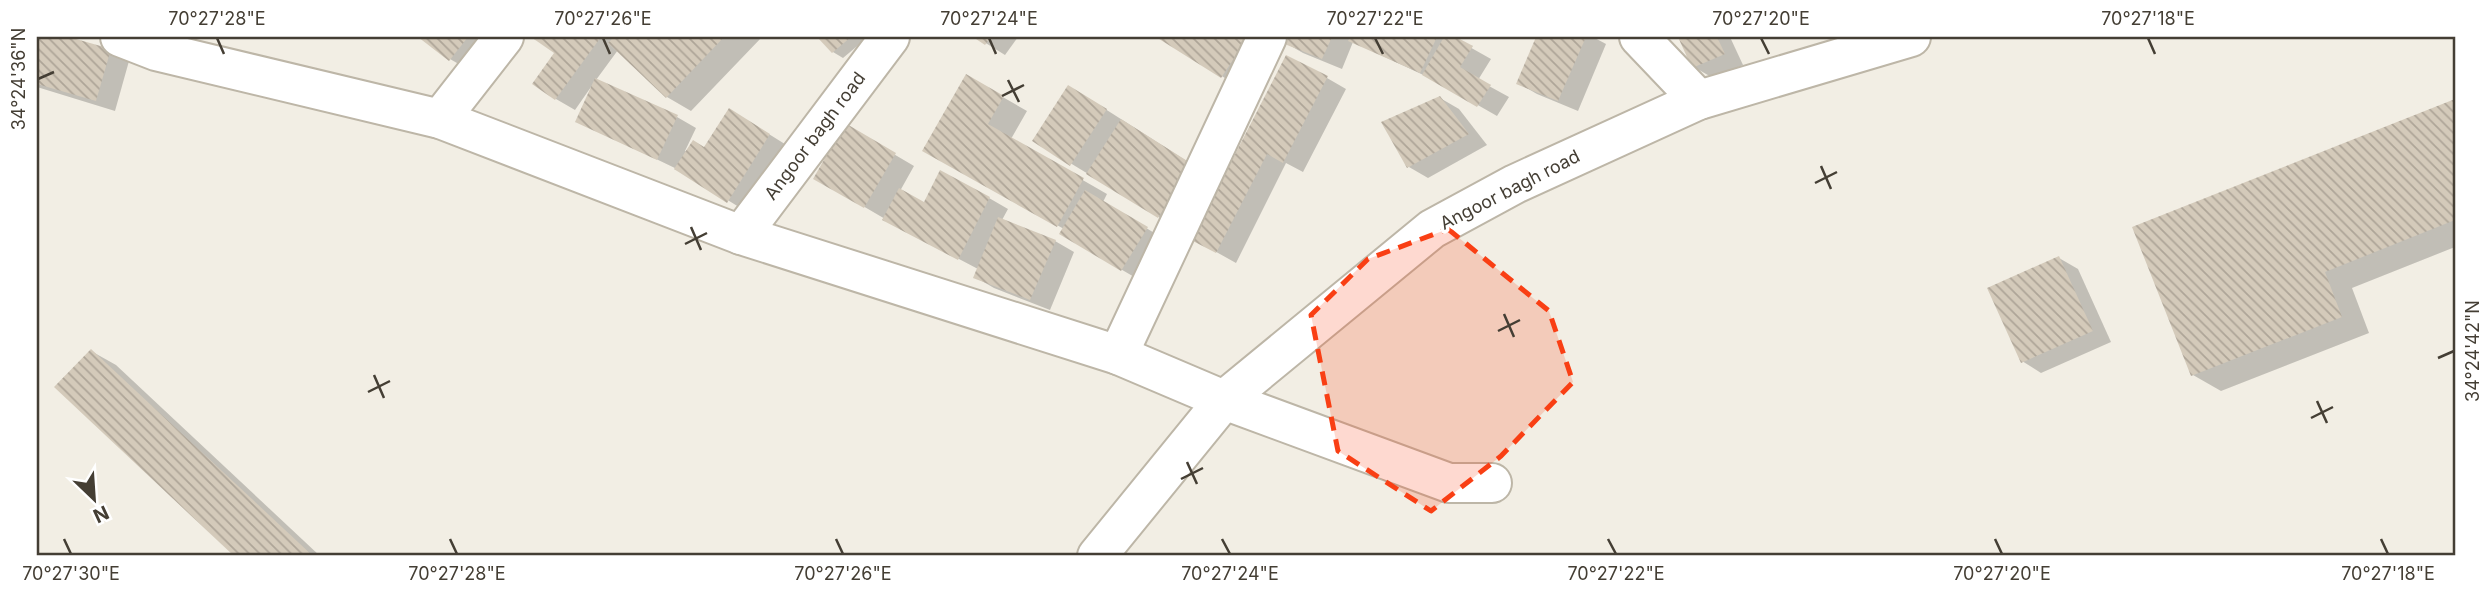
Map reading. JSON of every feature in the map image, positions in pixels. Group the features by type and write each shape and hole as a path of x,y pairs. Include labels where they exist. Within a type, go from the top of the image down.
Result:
{"street":[{"path":"120,37 161,44 440,119 741,235 1118,355 1224,400 1449,483 1492,483"},
{"path":"440,119 504,37"},
{"name":"Angoor bagh road","path":"741,235 890,37"},
{"path":"1118,355 1267,37"},
{"path":"1639,37 1699,100"},
{"name":"Angoor bagh road","path":"1097,556 1224,400 1432,229 1516,184 1699,100 1911,37"}],"highlighted area":[{"path":"1448,229 1549,311 1573,382 1501,456 1431,511 1338,451 1311,315 1368,259"}],"building":[{"path":"37,37 69,37 111,49 96,101 37,84"},
{"path":"418,37 468,37 449,61"},
{"path":"531,37 601,37 555,100 532,84 554,53"},
{"path":"614,37 724,37 666,98 608,43"},
{"path":"817,37 851,37 832,53"},
{"path":"973,37 991,37 985,45"},
{"path":"1156,37 1248,37 1221,78"},
{"path":"1285,37 1332,37 1322,59 1282,43"},
{"path":"1350,37 1437,37 1420,73 1348,41"},
{"path":"1444,37 1456,37 1473,46 1460,67 1491,85 1477,107 1422,75"},
{"path":"1536,37 1586,37 1558,101 1516,84"},
{"path":"1678,37 1717,37 1725,54 1692,68"},
{"path":"1286,55 1328,76 1283,163 1267,154 1216,253 1191,240"},
{"path":"966,74 1004,96 988,124 1084,178 1057,227 922,151"},
{"path":"595,78 678,115 657,160 575,122"},
{"path":"1068,85 1107,109 1070,166 1032,141"},
{"path":"1440,96 1469,134 1407,168 1381,122"},
{"path":"2455,99 2455,220 2325,272 2342,317 2191,376 2132,227"},
{"path":"729,108 770,134 727,203 674,169 693,140 704,147"},
{"path":"1121,119 1192,164 1158,218 1086,174"},
{"path":"845,123 896,153 864,208 813,179"},
{"path":"940,170 990,197 958,260 882,220 899,188 924,202"},
{"path":"1085,190 1148,227 1121,271 1059,234"},
{"path":"998,217 1056,240 1030,300 973,278"},
{"path":"2059,256 2093,331 2021,363 1987,288"},
{"path":"91,349 313,556 234,556 54,387"}]}
